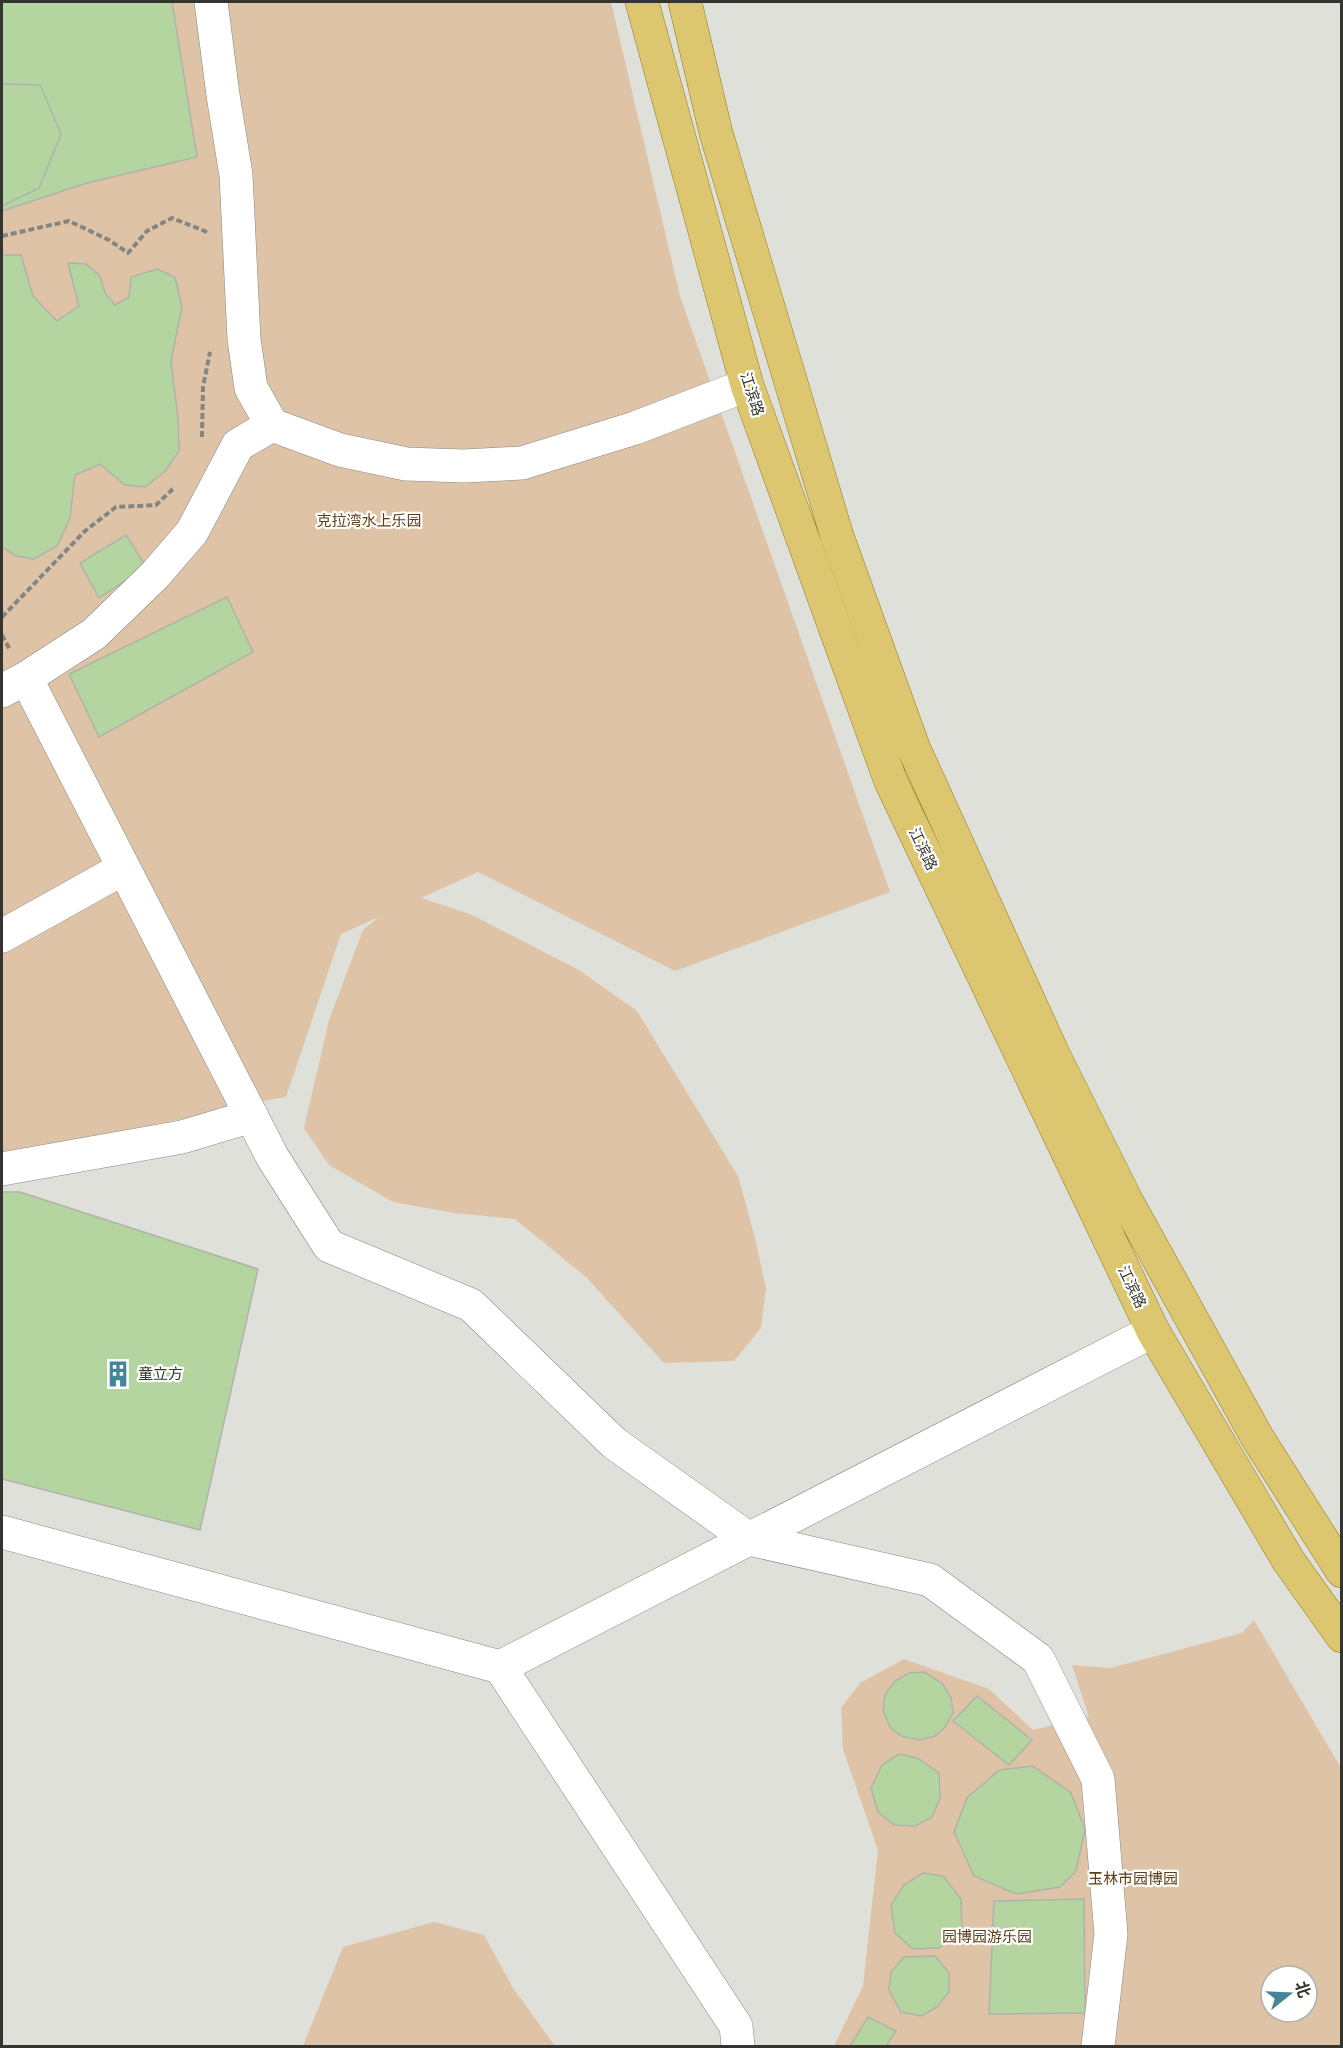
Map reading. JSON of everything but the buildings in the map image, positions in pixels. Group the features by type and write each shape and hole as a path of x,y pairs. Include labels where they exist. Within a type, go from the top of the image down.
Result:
{"main road":[{"name":"江滨路","path":"642,2 747,385 891,782 1154,1331 1288,1560 1341,1636"},
{"path":"685,2 716,133 834,525 914,749 1053,1054 1127,1202 1257,1437 1341,1571"}],"street":[{"path":"211,2 236,175 244,339 249,378 251,388 272,425 340,450 406,464 464,466 522,463 635,428 747,385"},
{"path":"272,425 238,445 192,532 155,576 94,634 14,684 124,868 273,1158 329,1246 471,1305 614,1443 749,1539 930,1580 1038,1659 1098,1779 1111,1934 1098,2046"},
{"path":"2,936 124,868"},
{"path":"2,1169 182,1137 252,1116"},
{"path":"500,1667 1154,1331"},
{"path":"2,1532 500,1667 736,2026 738,2046"}],"path":[{"path":"2,236 69,221 109,240 128,253 147,231 172,218 208,232"},
{"path":"202,440 203,387 210,349"},
{"path":"2,617 85,531 116,507 156,505 179,483"}],"green space":[{"name":"克拉湾水上乐园","path":"2,2 611,2 680,296 890,892 675,971 478,872 421,898 470,914 579,970 637,1011 738,1176 766,1288 761,1328 734,1361 664,1363 586,1277 515,1219 455,1213 393,1202 329,1165 304,1128 329,1020 363,930 379,917 341,934 286,1097 218,1108 219,1112 2,1154"},
{"name":"玉林市园博园","path":"1254,1620 1341,1768 1341,2046 834,2046 863,1986 878,1850 843,1749 841,1708 860,1683 904,1659 989,1689 1033,1730 1089,1717 1072,1665 1111,1668 1242,1633"},
{"path":"434,1922 484,1935 513,1988 555,2046 303,2046 343,1947"}],"place":[{"name":"童立方","path":"118,1374"}],"park label":[{"name":"园博园游乐园","path":"987,1937"}]}
